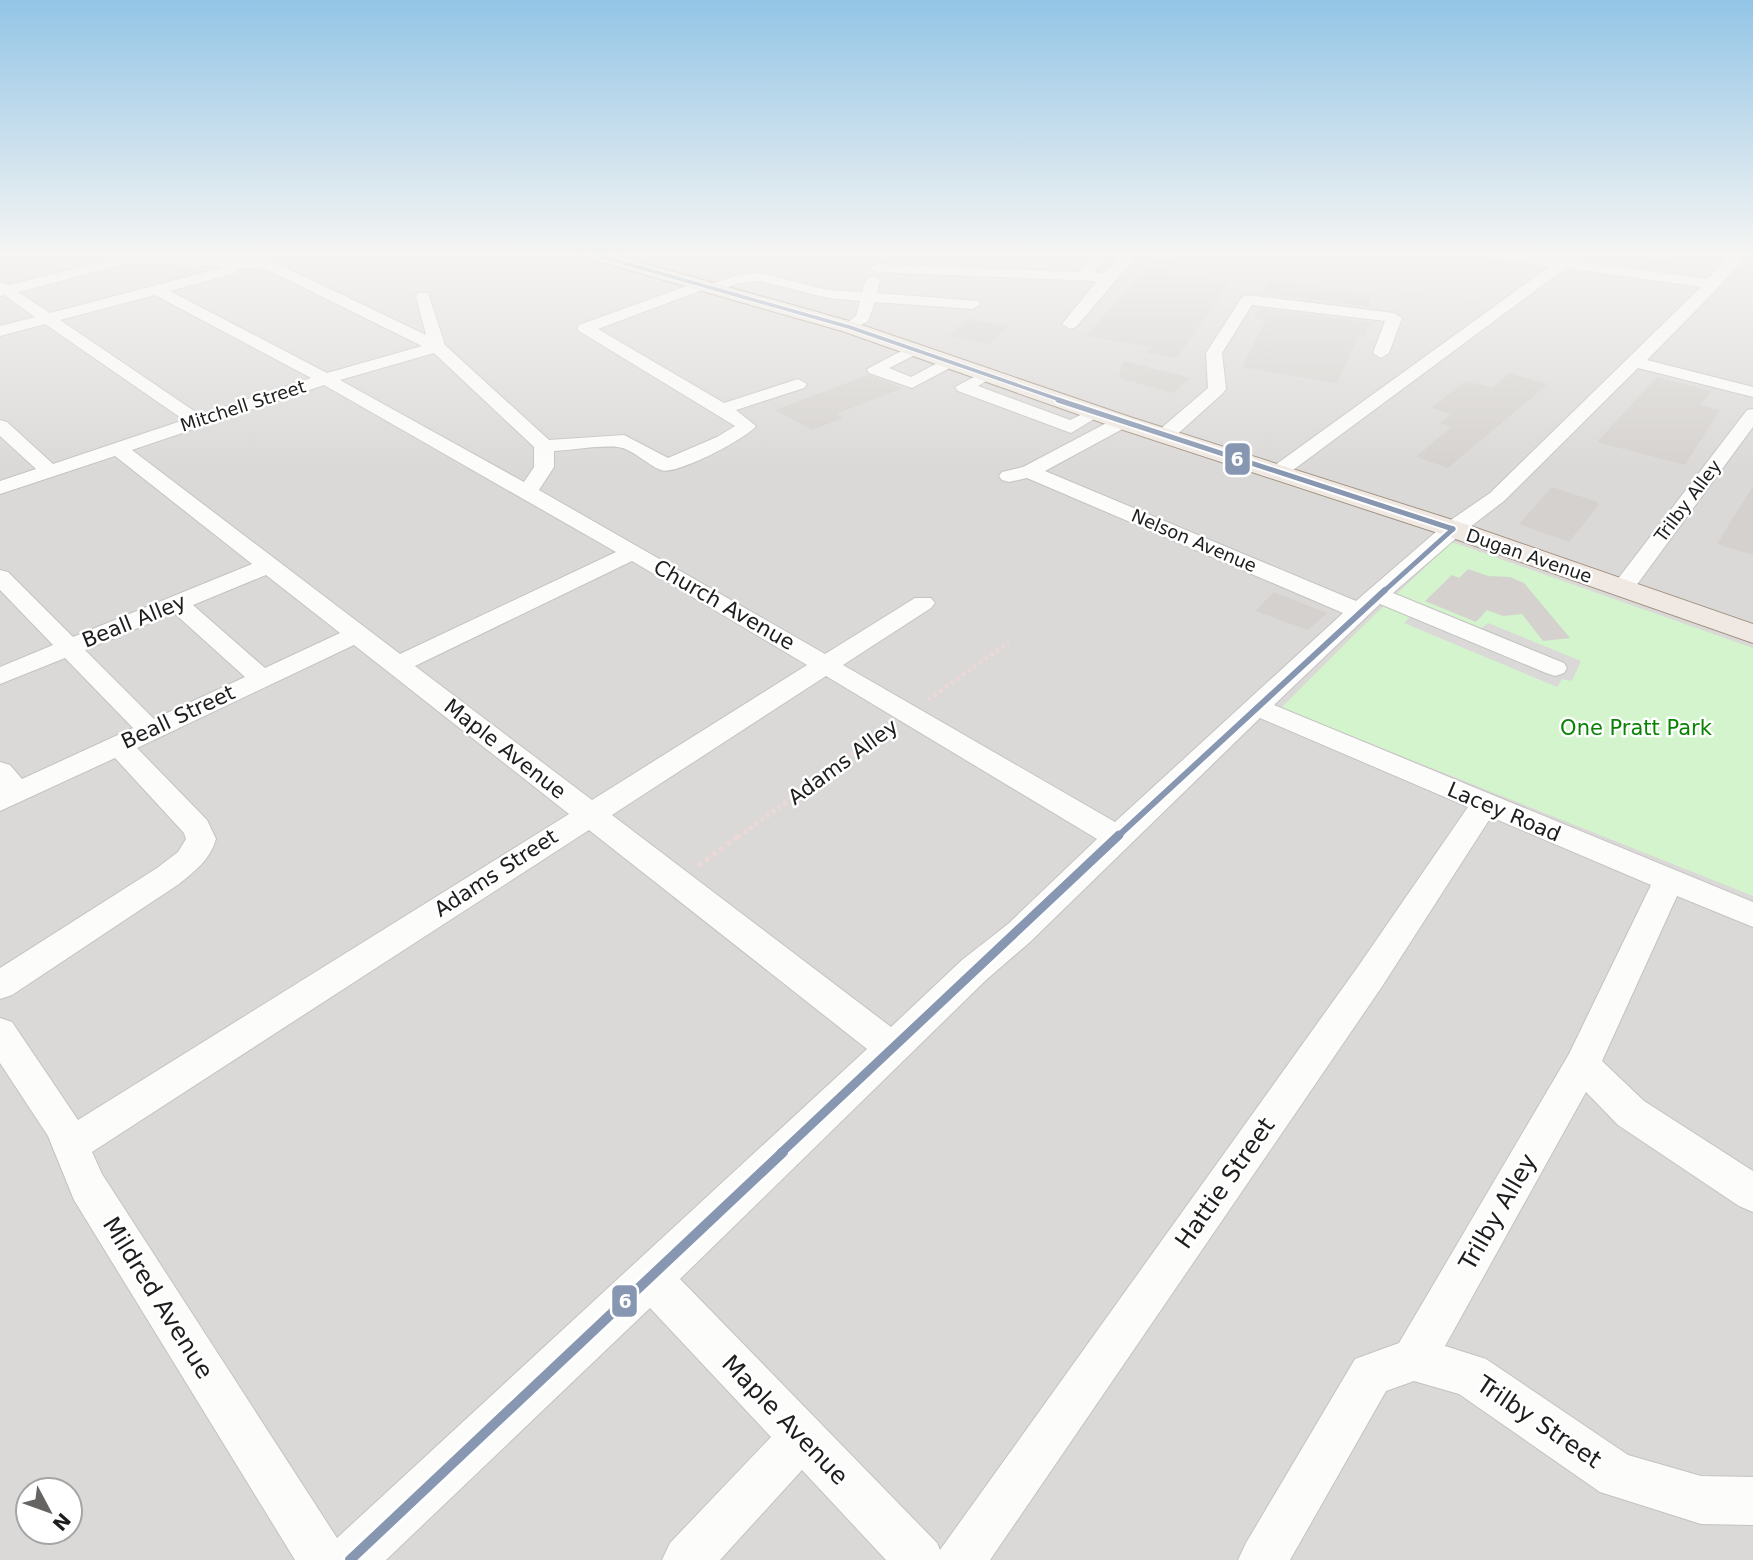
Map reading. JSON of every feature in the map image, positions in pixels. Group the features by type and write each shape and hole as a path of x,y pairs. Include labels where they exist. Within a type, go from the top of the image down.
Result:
{"main road":[{"name":"Dugan Avenue","path":"845,326 1122,422 1453,529 1753,634"}],"street":[{"path":"0,331 19,326"},
{"path":"59,326 197,421"},
{"name":"Church Avenue","path":"228,326 329,378 634,552 1117,837"},
{"path":"394,326 437,347 544,446 624,441 667,466 724,441 747,426 585,328 592,326"},
{"path":"431,326 437,347"},
{"path":"1165,435 1217,389 1214,353 1231,326"},
{"path":"1381,354 1391,326"},
{"path":"1278,472 1478,326"},
{"path":"350,1560 651,1279 974,970 1019,933 1117,837 1368,603 1453,529 1497,497 1672,326"},
{"name":"Mitchell Street","path":"0,488 329,378 437,347"},
{"path":"913,350 875,369 912,383 951,363"},
{"path":"1636,362 1753,392"},
{"path":"722,409 798,384"},
{"name":"Trilby Alley","path":"1622,589 1753,414"},
{"name":"Nelson Avenue","path":"1122,422 1019,474 1368,603 1555,668"},
{"path":"0,426 51,472"},
{"path":"527,492 544,467 544,446"},
{"name":"Maple Avenue","path":"118,449 892,1049"},
{"path":"397,666 634,552"},
{"name":"Beall Alley","path":"0,676 268,566"},
{"path":"0,578 150,730"},
{"name":"Adams Street","path":"71,1145 923,603"},
{"path":"177,604 262,678"},
{"name":"Beall Street","path":"6,788 118,745 356,635"},
{"name":"Lacey Road","path":"1256,707 1668,882 1753,915"},
{"path":"0,985 168,876 192,858 199,847 201,839 197,828 118,745"},
{"name":"Hattie Street","path":"961,1560 1369,978 1485,804"},
{"path":"1668,882 1582,1065 1631,1113 1753,1193"},
{"name":"Mildred Avenue","path":"0,1033 62,1126 88,1187 323,1560"},
{"name":"Trilby Alley","path":"1414,1359 1582,1065"},
{"name":"Maple Avenue","path":"651,1279 920,1560"},
{"path":"1263,1560 1371,1375 1414,1359"},
{"name":"Trilby Street","path":"1414,1359 1470,1375 1617,1475 1701,1500 1753,1502"},
{"path":"687,1560 802,1437"}],"path":[{"name":"Adams Alley","path":"676,882 1009,642"}],"shaded area":[{"path":"0,326 1753,326 1753,1560 0,1560"},
{"path":"1422,605 1476,627 1482,628 1488,623 1581,661 1572,681 1562,679 1557,687 1404,623"}],"green space":[{"name":"One Pratt Park","path":"1452,542 1753,648 1753,896 1281,708"}],"building":[{"path":"960,326 1008,326 989,344 949,336"},
{"path":"1095,326 1199,326 1177,358 1147,353 1152,347 1086,336"},
{"path":"1263,326 1369,326 1366,335 1359,335 1337,383 1242,367"},
{"path":"1123,361 1191,378 1172,393 1119,378"},
{"path":"1509,373 1548,384 1448,468 1416,457 1451,427 1440,423 1451,414 1431,408 1466,381 1492,388"},
{"path":"868,375 903,388 836,414 843,418 812,430 775,410"},
{"path":"1657,377 1711,391 1700,405 1720,410 1685,465 1597,442"},
{"path":"1753,486 1753,555 1717,544"},
{"path":"1552,487 1598,502 1599,505 1569,542 1519,524"},
{"path":"1468,569 1488,576 1510,577 1524,583 1570,638 1543,641 1522,614 1503,616 1487,610 1476,622 1425,601 1452,575 1459,578"},
{"path":"1274,592 1327,613 1308,630 1255,611"}],"transit line":[{"name":"6","path":"845,326 1122,422 1453,529"},
{"name":"6","path":"350,1560 1240,721 1453,529"}]}
